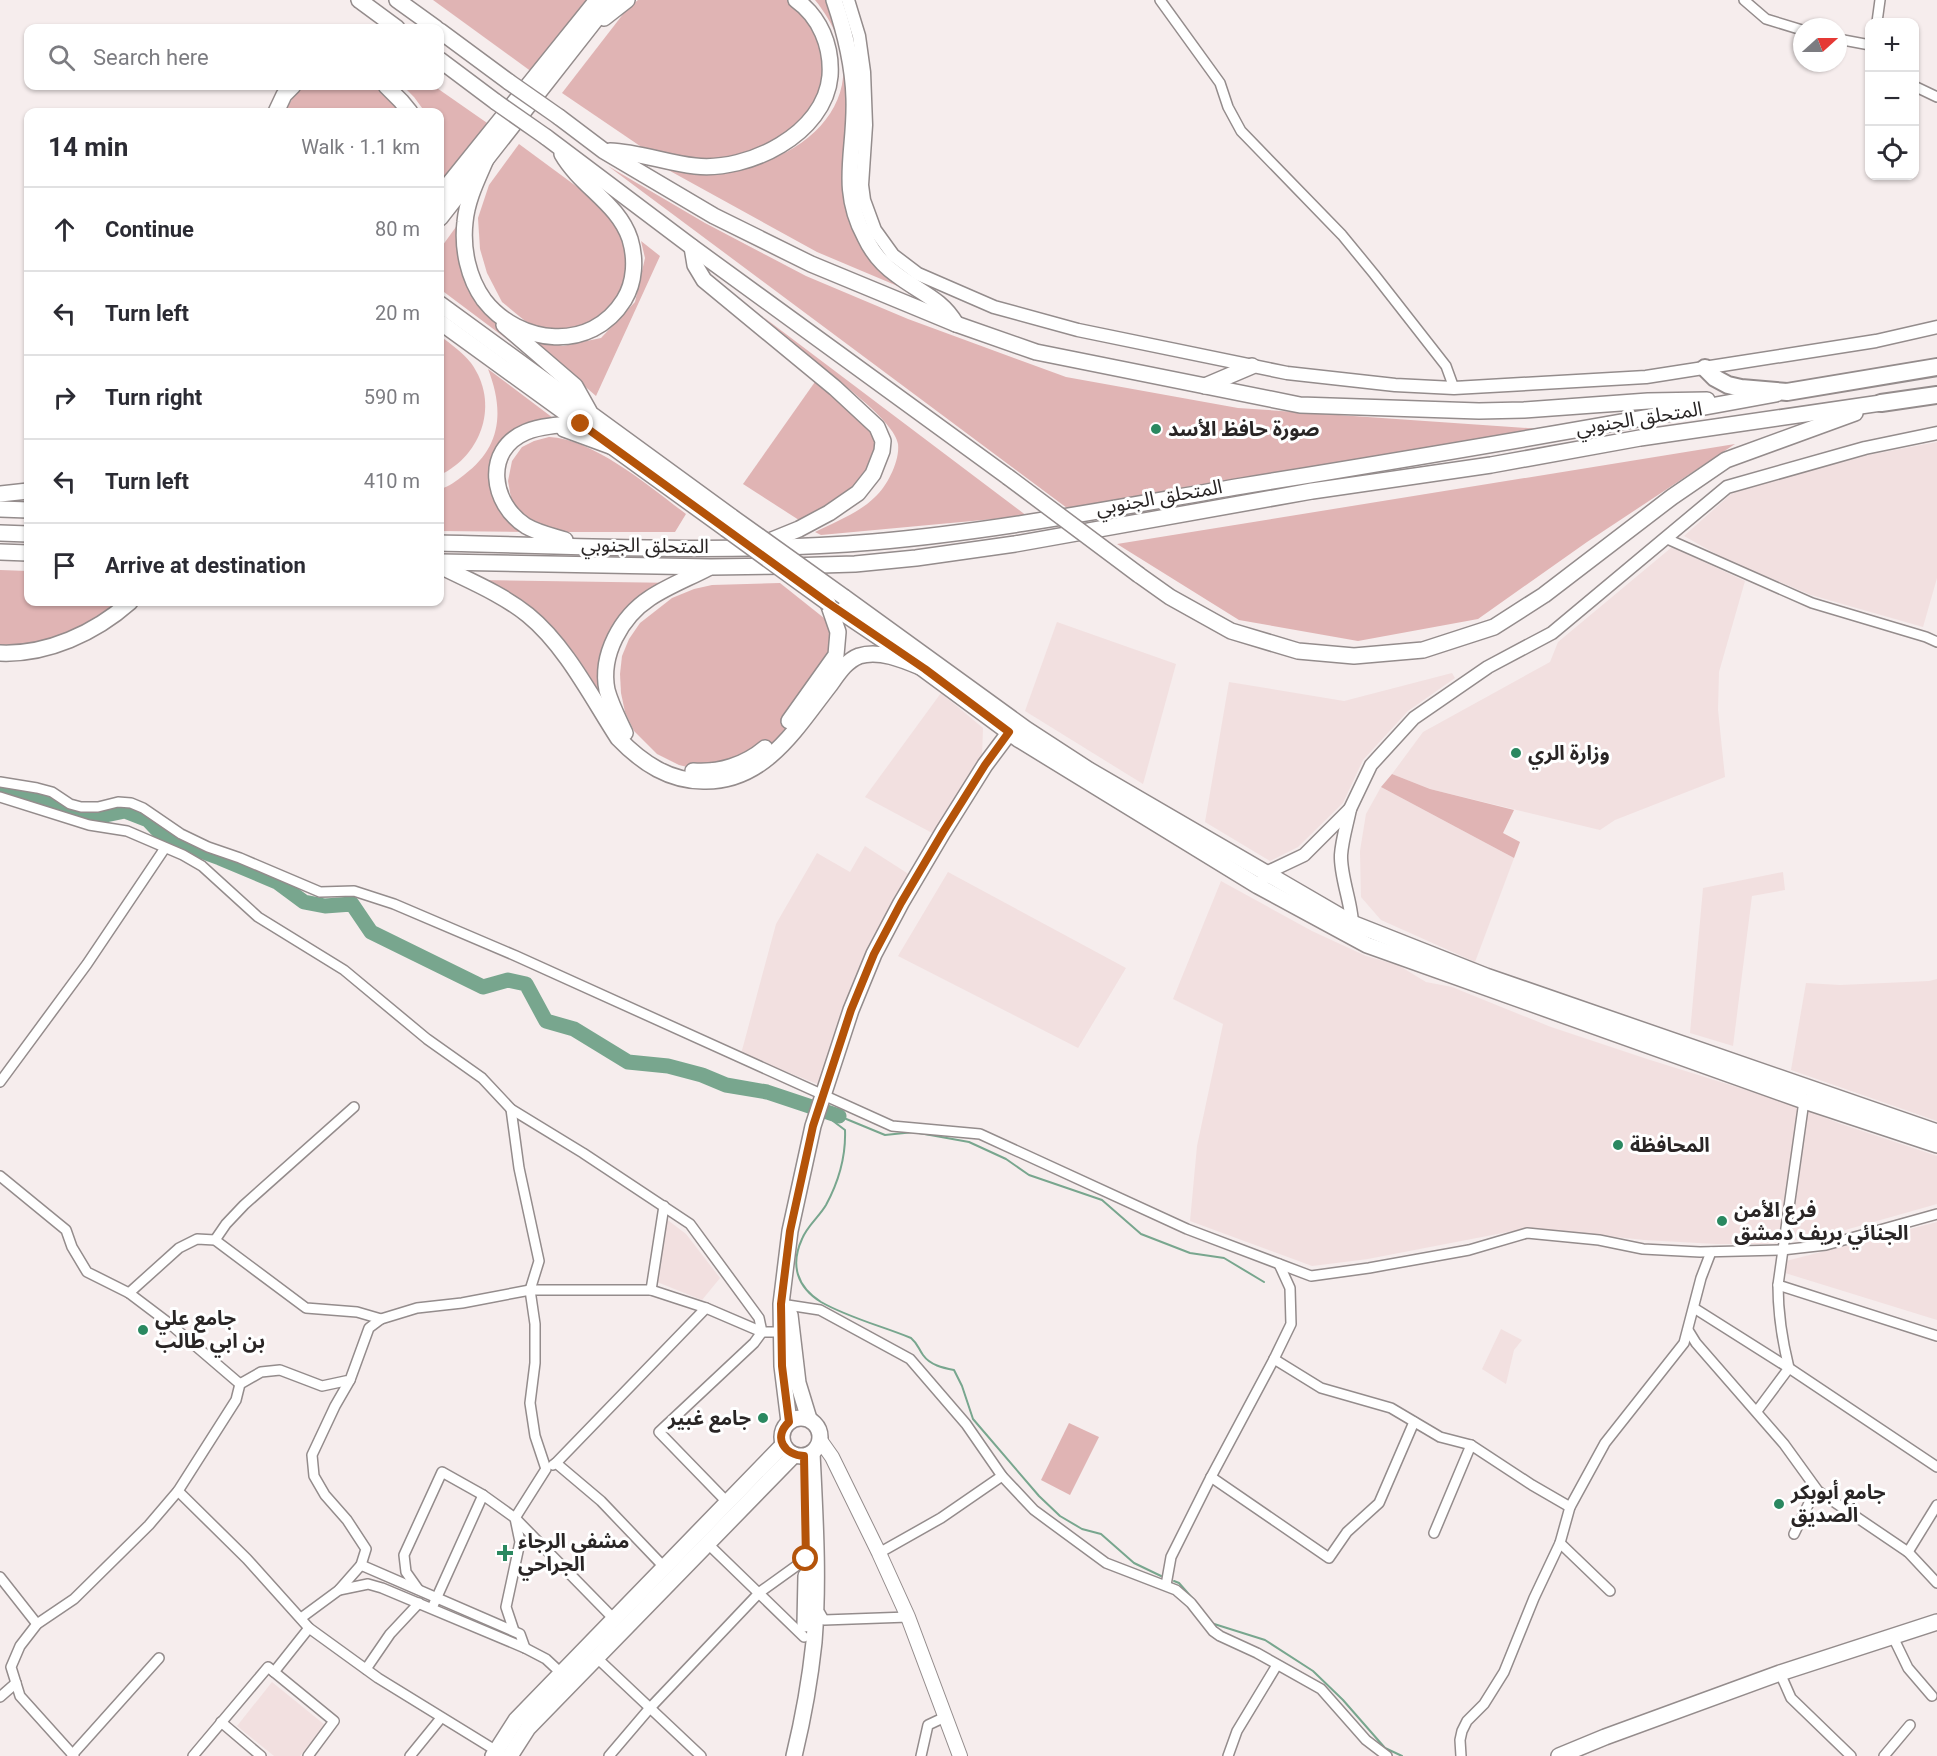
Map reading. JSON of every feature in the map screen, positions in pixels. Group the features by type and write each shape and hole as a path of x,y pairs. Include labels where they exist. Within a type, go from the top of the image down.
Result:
{"highway":[{"path":"1705,368 1715,378 1741,388 1788,392 1937,367"},
{"path":"1881,404 1937,395"}],"main road":[{"path":"359,0 392,24"},
{"path":"397,0 430,24"},
{"path":"444,190 597,0"},
{"path":"444,213 611,0"},
{"path":"575,45 627,0"},
{"path":"604,151 710,167 753,159 794,136 805,125 823,98 829,83 831,68 828,47 820,27 812,15 796,0"},
{"path":"834,0 847,42 853,80 854,117 849,181 858,223 871,248 884,263 897,275 940,303 956,324"},
{"path":"444,34 604,151 714,216 811,264 956,324 1036,352 1300,405 1479,411 1568,409 1673,400 1734,402"},
{"path":"444,63 1170,597 1231,632 1299,651 1354,656 1423,650 1494,627 1544,595 1672,497 1726,460 1881,404"},
{"path":"278,108 288,90"},
{"path":"390,90 407,108"},
{"path":"492,309 504,319 530,331 558,337 572,337 604,323 619,308 626,296 634,269 627,230 613,208 574,172 552,142"},
{"path":"488,158 468,204 464,236 465,252 475,283 482,297 510,331 575,386 585,418"},
{"path":"692,247 695,265 704,280 835,388 877,427 883,441 882,451 873,474 858,494 800,529 781,538 745,548"},
{"path":"444,307 585,418 729,523 828,603 896,641 925,669 1258,886 1352,929 1937,1132"},
{"path":"444,325 585,418 613,447"},
{"path":"1205,386 1252,366"},
{"name":"المتحلق الجنوبي","path":"444,543 745,548 870,542 976,530 1628,422 1788,392"},
{"name":"المتحلق الجنوبي","path":"444,564 711,567 855,564 973,551 1311,491 1491,465 1652,436 1881,404"},
{"path":"576,545 526,526 507,509 497,485 498,462 510,443 528,431 585,418"},
{"path":"552,426 584,435 613,447 844,597 896,641 1017,731"},
{"path":"0,494 24,491"},
{"path":"0,509 24,510"},
{"path":"0,533 24,534"},
{"path":"0,552 24,553"},
{"path":"444,566 506,599 539,625 566,657 622,735 649,765 673,777 700,782 726,779 751,770 767,760 784,744 839,672 854,658 873,654 900,659 925,669"},
{"path":"711,567 650,598 628,617 609,655 607,687 622,735 652,758 675,769 712,771 731,767 751,758 776,738 836,655 838,632 828,603"},
{"path":"0,653 26,651 63,642 97,626 124,606"},
{"path":"789,1422 782,1366 781,1332 790,1231 816,1128 874,954 985,765 1017,731"},
{"path":"1086,775 1268,872 1352,929 1367,945 1804,1101 1937,1145"},
{"path":"501,1755 819,1432 809,1419 798,1383 785,1304"},
{"path":"809,1419 798,1418 789,1422 783,1430 803,1450 832,1457 908,1617 960,1756"},
{"path":"501,1755 516,1720 727,1502 803,1450"},
{"path":"794,1756 810,1677 810,1612 803,1450"},
{"path":"783,1756 810,1612 816,1557 803,1450"},
{"path":"1559,1756 1780,1673 1937,1622"}],"street":[{"path":"849,0 859,36 866,89 862,174 864,200 875,230 893,255 918,274 994,307 1078,330 1287,373 1395,385 1454,388 1646,377 1876,341 1937,327"},
{"path":"1160,0 1220,83 1228,107 1241,131 1342,235 1446,366 1454,388"},
{"path":"1744,0 1766,19 1793,27"},
{"path":"1878,18 1880,0"},
{"path":"1847,41 1865,44"},
{"path":"1919,88 1937,97"},
{"path":"1352,929 1341,855 1350,809 1371,765 1414,718 1488,667 1551,633 1728,487 1865,447 1937,433"},
{"path":"1665,538 1812,603 1937,642"},
{"path":"0,782 52,792 70,804 81,807 98,807 118,802 131,803 143,808 181,834 208,847 320,892 354,891 394,904 516,956 892,1126 980,1134 1187,1229 1311,1276 1469,1250 1510,1237 1534,1233 1599,1240 1644,1249 1711,1252 1782,1250 1826,1245 1937,1214"},
{"path":"0,797 89,825 127,831 202,866 258,918 344,970 427,1039 482,1078 511,1108 690,1224 759,1318 762,1332 754,1343 659,1432 727,1502"},
{"path":"1258,886 1268,872 1304,855 1350,809"},
{"path":"202,866 208,847"},
{"path":"0,1082 87,964 165,848"},
{"path":"1757,1411 1789,1368 1778,1311 1778,1285 1804,1101"},
{"path":"215,1240 244,1205 354,1107"},
{"path":"511,1108 519,1168 539,1261 530,1290 535,1324 535,1363 530,1403 535,1436 546,1469"},
{"path":"0,1176 66,1230 72,1247 87,1272 129,1293 170,1324 240,1384"},
{"path":"651,1290 664,1206"},
{"path":"129,1293 179,1248 197,1239 215,1240 306,1308 357,1312 381,1318"},
{"path":"1461,1756 1460,1740 1467,1721 1484,1704 1504,1672 1534,1598 1560,1543 1570,1507 1605,1443 1684,1343 1701,1278 1711,1252"},
{"path":"1166,1585 1171,1557 1291,1324 1290,1288 1279,1264"},
{"path":"1778,1285 1937,1336"},
{"path":"301,1618 339,1590 361,1565 366,1549 347,1520 324,1495 314,1476 312,1455 350,1380 369,1328 381,1318 417,1308 462,1303 530,1290 651,1290 706,1308 762,1332 781,1332"},
{"path":"785,1304 820,1310 910,1359 966,1424 1002,1476 1034,1510 1106,1563 1166,1585 1184,1595 1213,1631 1321,1689 1366,1740 1387,1756"},
{"path":"514,1631 506,1607 520,1542 515,1518 546,1469 556,1462 706,1308"},
{"path":"1694,1308 1789,1368 1937,1467"},
{"path":"1688,1330 1696,1343 1785,1444 1818,1491 1908,1552 1937,1583"},
{"path":"1274,1359 1321,1389 1391,1408 1440,1437 1471,1445 1570,1507"},
{"path":"159,1658 73,1755 20,1696 11,1667 20,1646 37,1624 74,1599 149,1526 178,1491 236,1400 240,1384 261,1372 280,1370 322,1386 350,1380"},
{"path":"1211,1477 1329,1558 1347,1532 1379,1503 1414,1422"},
{"path":"1434,1533 1471,1445"},
{"path":"556,1462 601,1501 665,1568"},
{"path":"418,1589 406,1572 404,1555 442,1472 483,1495 515,1518 614,1619"},
{"path":"879,1552 940,1518 1002,1476"},
{"path":"178,1491 247,1559 309,1628 366,1669 501,1755"},
{"path":"1794,1534 1809,1501 1818,1491"},
{"path":"432,1608 483,1495"},
{"path":"1908,1552 1937,1505"},
{"path":"1560,1543 1610,1591"},
{"path":"708,1544 804,1637"},
{"path":"609,1756 649,1708 760,1592 806,1559"},
{"path":"361,1565 520,1634 525,1648"},
{"path":"0,1577 37,1624"},
{"path":"339,1590 368,1584 382,1588 525,1648 546,1659 561,1673"},
{"path":"366,1669 390,1634 418,1603"},
{"path":"810,1612 820,1613 824,1620 908,1617"},
{"path":"274,1672 309,1628"},
{"path":"1893,1636 1908,1668 1932,1696"},
{"path":"597,1658 701,1756"},
{"path":"1228,1756 1237,1731 1277,1665"},
{"path":"193,1756 268,1667 334,1721 308,1756"},
{"path":"1780,1673 1791,1698 1851,1756"},
{"path":"0,1697 16,1683"},
{"path":"921,1756 928,1725 945,1717"},
{"path":"410,1756 441,1718"},
{"path":"221,1722 261,1756"},
{"path":"1884,1756 1910,1725"}],"shaded area":[{"path":"433,0 590,0 532,72"},
{"path":"638,0 793,0 805,9 830,59 811,116 770,147 719,161 695,161 663,155 643,148 562,93 627,9"},
{"path":"815,0 834,0 851,55 852,216 907,290 817,252 661,166 702,172 725,172 758,164 788,151 812,134 830,113 841,89 843,61 835,32"},
{"path":"298,90 386,90 405,108 287,108"},
{"path":"407,90 440,90 490,125 444,182 444,108 422,108"},
{"path":"519,144 618,217 631,257 625,297 596,324 563,332 530,325 502,302 487,273 480,249 478,218 489,185"},
{"path":"608,166 705,223 806,276 908,319 1066,377 1238,408 1542,429 1067,508"},
{"path":"466,213 465,263 540,364 444,292 444,243"},
{"path":"641,241 660,256 596,396 527,336 563,346 601,338 635,302 645,258"},
{"path":"762,316 1027,516 821,535 815,532 869,503 880,492 895,465 898,444 894,434 875,412"},
{"path":"444,339 471,363 480,378 484,395 485,411 476,441 467,455 444,473"},
{"path":"488,369 561,424 518,434 497,483 525,532 444,531 444,488 455,482 477,464 493,440 497,413 493,384"},
{"path":"817,379 848,404 883,445 864,486 802,522 743,484"},
{"path":"549,437 584,446 603,455 656,491 686,514 675,532 549,532 528,520 518,511 511,498 508,481 512,461 522,447"},
{"path":"1937,442 1937,578 1923,627 1811,595 1725,559 1684,536 1731,494 1770,481 1868,455"},
{"path":"1735,444 1587,542 1478,619 1358,641 1239,620 1117,544"},
{"path":"1672,547 1745,581 1719,672 1718,710 1725,777 1615,820 1600,830 1430,789 1392,774 1423,732 1550,662 1558,642"},
{"path":"0,570 24,571 24,606 115,606 79,627 49,639 34,643 0,646"},
{"path":"482,580 679,583 648,601 611,653 614,715 580,661 560,635 538,614"},
{"path":"780,583 834,626 830,667 769,750 699,770 679,765 657,754 634,731 625,712 621,693 622,656 629,639 640,623 672,598 694,589 712,585"},
{"path":"1057,622 1176,664 1143,784 1025,711"},
{"path":"1452,673 1455,678 1408,711 1363,760 1343,803 1298,847 1270,861 1205,822 1229,682 1344,701"},
{"path":"941,693 983,728 982,755 934,834 865,797"},
{"path":"1392,774 1430,789 1514,810 1503,833 1520,842 1514,858 1381,787"},
{"path":"1381,787 1514,858 1475,962 1381,920 1361,897 1360,851 1366,814"},
{"path":"865,846 910,875 820,1085 741,1054 776,924 817,853 850,872"},
{"path":"948,872 1126,968 1078,1048 898,956"},
{"path":"1783,872 1785,890 1752,896 1733,1046 1690,1033 1703,888"},
{"path":"1221,881 1312,931 1366,956 1398,965 1426,982 1452,987 1551,1027 1788,1103 1841,1124 1937,1156 1937,1204 1824,1236 1765,1244 1644,1240 1529,1228 1368,1259 1312,1266 1190,1221 1197,1146 1223,1024 1173,999"},
{"path":"1937,979 1937,1121 1791,1070 1806,983 1840,985"},
{"path":"665,1218 686,1234 720,1278 702,1300 657,1282"},
{"path":"1937,1222 1937,1320 1785,1273 1786,1261"},
{"path":"1501,1329 1522,1340 1514,1350 1506,1384 1482,1369"},
{"path":"1069,1423 1099,1437 1070,1495 1041,1480"},
{"path":"272,1682 325,1725 300,1756 274,1756 237,1726"}],"waterway":[{"path":"0,790 40,797 61,810 79,816 101,816 125,811 148,820 165,838 277,882 304,902 325,906 352,904 371,932 483,987 508,980 526,984 546,1021 574,1029 628,1062 668,1066 702,1075 726,1085 767,1092 839,1116"},
{"path":"831,1113 833,1121 845,1130 841,1169 831,1196 807,1230 798,1249 796,1266 801,1282 821,1302 911,1338 923,1355 933,1364 954,1370 973,1419 1039,1496 1060,1516 1082,1529 1101,1534 1134,1563 1161,1576"},
{"path":"839,1116 885,1135 914,1132"},
{"path":"919,1133 969,1142 1006,1159 1029,1175 1102,1200 1141,1234 1190,1253 1224,1258 1264,1282"},
{"path":"1174,1581 1179,1583 1193,1599"},
{"path":"1211,1623 1265,1640 1313,1671 1343,1700 1385,1748 1402,1756"}],"place":[{"name":"صورة حافظ الأسد","path":"1156,429"},
{"name":"وزارة الري","path":"1516,753"},
{"name":"المحافظة","path":"1618,1145"},
{"name":"فرع الأمن الجنائي بريف دمشق","path":"1722,1221"},
{"name":"جامع علي بن ابي طالب","path":"143,1330"},
{"name":"جامع غبير","path":"763,1418"},
{"name":"جامع أبوبكر الصديق","path":"1779,1504"},
{"name":"مشفى الرجاء الجراحي","path":"505,1553"}],"route":[{"path":"581,424 828,603 925,669 1009,732 985,765 943,832 874,954 851,1010 813,1126 806,1167 790,1231 781,1304 782,1366 789,1422 783,1430 782,1440 788,1451 794,1455 804,1456 806,1559"}]}
